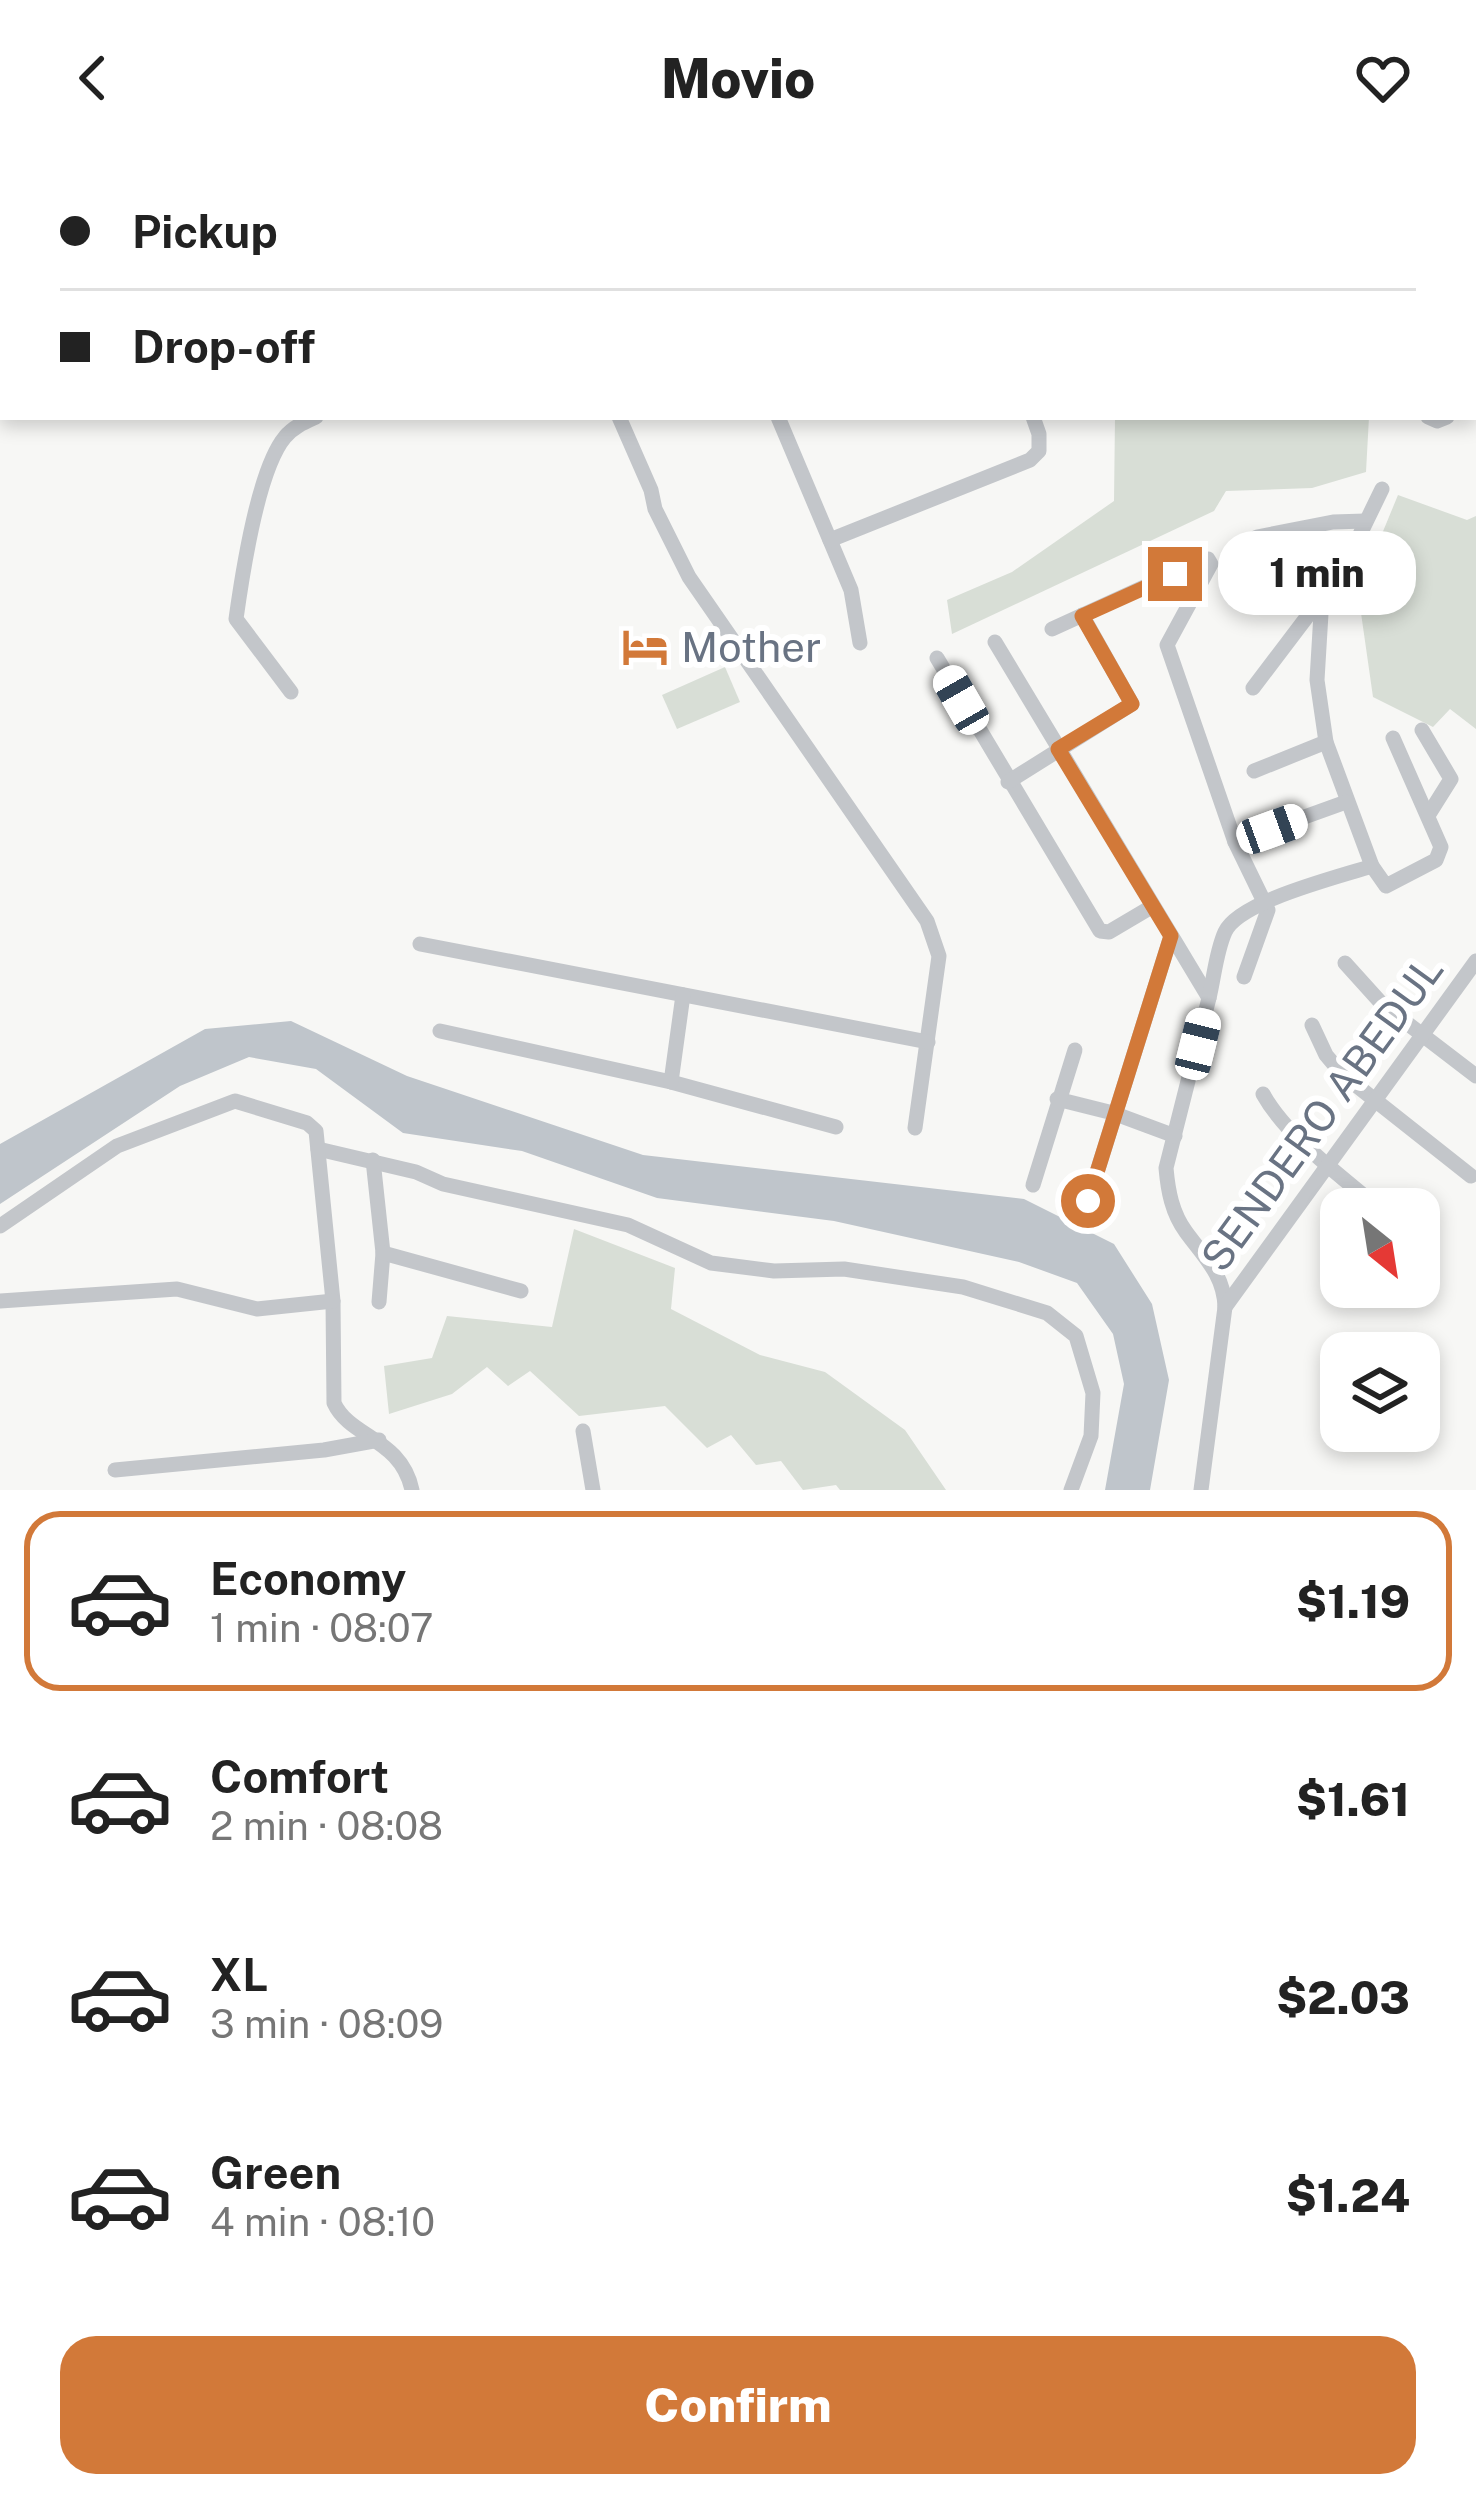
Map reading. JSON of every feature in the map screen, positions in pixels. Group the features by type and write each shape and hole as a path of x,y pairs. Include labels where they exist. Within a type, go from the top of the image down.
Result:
{"street":[{"path":"620,420 652,490 655,509 689,578 927,921 939,956 915,1128"},
{"path":"779,420 851,590 860,643"},
{"path":"830,540 1030,460 1039,451 1034,420"},
{"path":"291,692 236,619 263,489 282,440 297,421"},
{"path":"1253,688 1351,553 1382,489"},
{"path":"1256,537 1333,522 1365,521"},
{"path":"1052,629 1208,559 1211,564 1167,645 1235,842 1268,916 1244,977"},
{"path":"1322,597 1317,680 1326,742 1372,866 1386,886 1441,853 1440,838 1393,737"},
{"path":"1008,782 1132,704 1082,616"},
{"path":"994,642 1209,998"},
{"path":"937,658 1100,931 1109,932 1153,906"},
{"path":"1422,730 1451,778 1430,814"},
{"path":"1254,770 1326,742"},
{"path":"1235,842 1346,802"},
{"path":"1201,1490 1225,1286 1183,1228 1168,1196 1166,1168 1225,931 1235,918 1263,904 1372,866"},
{"path":"1088,1201 1171,936"},
{"path":"420,944 928,1042"},
{"path":"1345,963 1382,1004 1476,1076"},
{"name":"SENDERO ABEDUL","path":"1226,1307 1475,966"},
{"path":"671,1082 683,995"},
{"path":"1312,1025 1326,1055 1375,1101 1471,1176"},
{"path":"440,1030 671,1082 836,1127"},
{"path":"1034,1185 1075,1050"},
{"path":"1263,1094 1275,1115 1357,1188"},
{"path":"1057,1099 1113,1112 1175,1136"},
{"path":"0,1226 118,1146 235,1101 307,1123 316,1131 333,1300 334,1403 340,1415 379,1440 409,1474 412,1490"},
{"path":"318,1149 373,1160 442,1184 628,1225 711,1263 774,1271 844,1269 963,1287 1047,1313 1076,1336 1093,1394 1091,1436 1070,1490"},
{"path":"373,1160 383,1253 380,1302"},
{"path":"383,1253 521,1291"},
{"path":"0,1301 177,1289 257,1309 333,1300"},
{"path":"583,1432 593,1490"},
{"path":"115,1470 324,1450 379,1440"}],"shaded area":[{"path":"1115,420 1369,420 1366,472 1312,488 1226,491 1214,511 952,634 947,600 1012,572 1114,501"},
{"path":"1398,495 1467,520 1476,516 1476,729 1450,709 1433,727 1373,697 1358,592"},
{"path":"725,667 740,702 677,729 662,695"},
{"path":"291,1021 407,1076 643,1155 1024,1199 1114,1244 1152,1304 1169,1380 1150,1490 1105,1490 1124,1384 1113,1334 1077,1283 1019,1262 834,1221 657,1198 522,1151 403,1133 316,1069 249,1057 180,1086 0,1204 0,1144 205,1029"},
{"path":"574,1229 675,1268 671,1309 760,1355 825,1372 905,1430 946,1490 840,1490 836,1485 803,1490 781,1461 756,1465 731,1435 707,1448 665,1406 579,1416 530,1371 508,1386 487,1367 452,1394 389,1414 384,1366 432,1358 447,1316 552,1327"}],"place":[{"name":"Mother","path":"645,647"}],"route":[{"path":"1088,1201 1171,936 1058,749 1132,704 1082,616 1175,574"}]}
